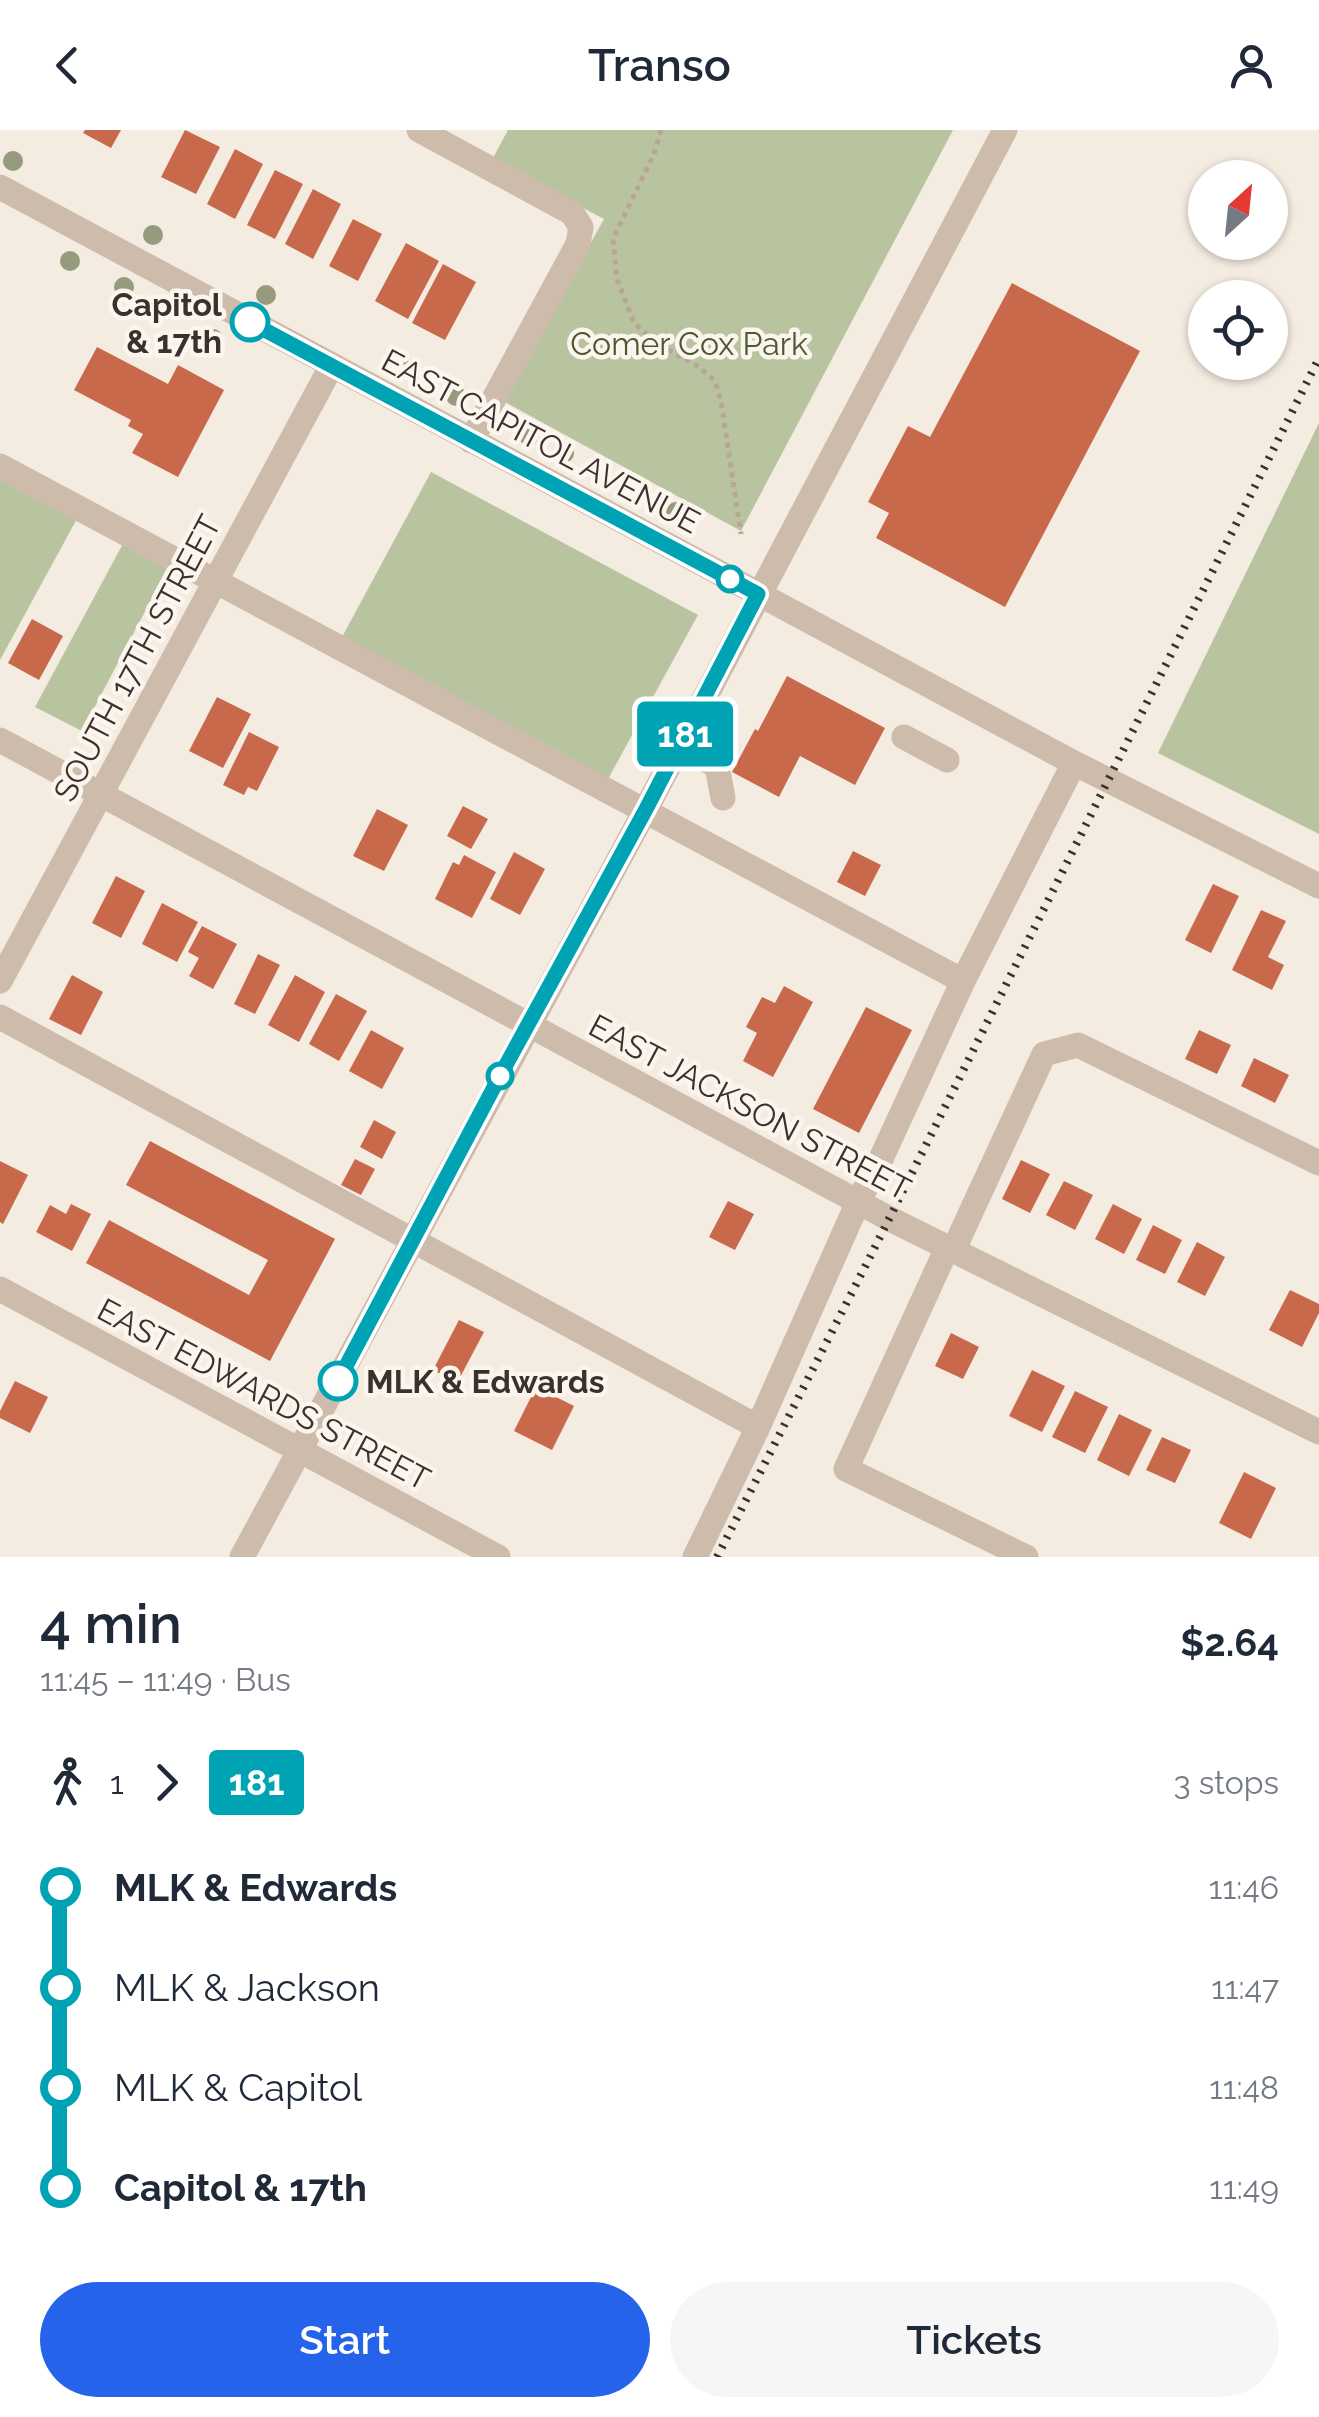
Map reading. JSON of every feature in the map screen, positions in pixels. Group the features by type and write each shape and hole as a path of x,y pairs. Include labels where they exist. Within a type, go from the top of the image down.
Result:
{"street":[{"path":"419,130 572,213 582,227 578,244 472,441"},
{"path":"242,1557 645,811 1005,130"},
{"name":"EAST CAPITOL AVENUE","path":"0,187 1074,763 1319,886"},
{"name":"SOUTH 17TH STREET","path":"0,981 332,365"},
{"path":"0,466 963,981"},
{"path":"904,737 947,760"},
{"name":"EAST JACKSON STREET","path":"0,740 858,1202 1319,1432"},
{"path":"678,746 716,766 723,798"},
{"path":"695,1557 963,981 1074,763"},
{"path":"0,1017 758,1428"},
{"path":"1026,1557 846,1469 1044,1054 1078,1045 1319,1163"},
{"name":"EAST EDWARDS STREET","path":"0,1289 498,1557"}],"path":[{"path":"661,130 654,154 613,239 617,278 634,323 658,344 698,366 715,381 722,401 741,534"}],"green space":[{"name":"Comer Cox Park","path":"508,130 953,130 741,531 503,401 604,219 492,160"},
{"path":"1319,423 1319,834 1158,753"},
{"path":"431,472 698,615 608,779 341,639"},
{"path":"0,475 79,515 0,660"},
{"path":"125,540 170,564 82,731 35,707"}],"building":[{"path":"121,130 111,148 83,133"},
{"path":"185,130 220,147 196,194 161,177"},
{"path":"235,149 263,164 235,219 207,204"},
{"path":"275,170 303,184 275,239 247,225"},
{"path":"313,189 341,204 313,259 285,244"},
{"path":"353,219 382,234 358,281 329,266"},
{"path":"406,243 439,261 408,319 375,301"},
{"path":"443,264 476,282 445,340 412,323"},
{"path":"1012,283 1140,351 1005,607 876,538 889,513 868,502 908,426 930,437"},
{"path":"97,347 168,384 178,365 224,390 178,477 132,453 143,434 128,426 131,420 74,390"},
{"path":"32,619 63,636 39,680 8,663"},
{"path":"787,676 885,728 855,785 800,756 779,797 732,772"},
{"path":"217,697 251,714 223,768 189,751"},
{"path":"249,732 279,747 257,791 248,787 244,795 223,785"},
{"path":"463,806 488,819 471,849 447,836"},
{"path":"377,809 408,825 384,871 353,856"},
{"path":"853,851 881,865 865,896 837,882"},
{"path":"514,852 545,869 520,915 490,899"},
{"path":"464,855 496,872 472,918 435,899 453,862 459,865"},
{"path":"116,876 145,891 121,938 92,923"},
{"path":"1213,884 1239,896 1211,953 1185,940"},
{"path":"162,903 198,922 177,962 142,944"},
{"path":"1261,910 1286,921 1268,957 1284,965 1272,990 1232,970"},
{"path":"202,926 237,944 213,989 189,976 199,958 188,952"},
{"path":"258,954 280,965 255,1014 234,1004"},
{"path":"72,975 103,992 81,1035 49,1019"},
{"path":"295,975 325,992 299,1042 268,1025"},
{"path":"784,986 813,1002 773,1077 743,1061 757,1033 746,1027 762,997 775,1003"},
{"path":"336,994 367,1011 339,1061 309,1044"},
{"path":"866,1007 912,1030 859,1133 813,1109"},
{"path":"371,1030 404,1048 382,1089 349,1071"},
{"path":"1199,1030 1231,1045 1217,1074 1185,1059"},
{"path":"1254,1058 1289,1075 1275,1103 1241,1086"},
{"path":"374,1120 396,1132 382,1159 360,1147"},
{"path":"150,1141 335,1239 270,1361 86,1263 109,1220 249,1295 268,1260 126,1185"},
{"path":"355,1159 375,1169 361,1195 341,1185"},
{"path":"1021,1160 1050,1174 1030,1213 1002,1199"},
{"path":"0,1161 28,1175 3,1224 0,1222"},
{"path":"1064,1181 1093,1195 1075,1230 1046,1215"},
{"path":"728,1201 754,1214 735,1250 709,1237"},
{"path":"71,1204 91,1214 72,1251 36,1232 50,1205 66,1214"},
{"path":"1113,1204 1142,1219 1124,1254 1095,1239"},
{"path":"1153,1225 1182,1240 1165,1274 1136,1260"},
{"path":"1197,1242 1225,1257 1205,1296 1177,1282"},
{"path":"1290,1290 1319,1304 1319,1313 1302,1347 1269,1330"},
{"path":"459,1320 484,1332 457,1383 433,1370"},
{"path":"951,1333 979,1347 963,1379 935,1366"},
{"path":"1032,1370 1065,1386 1042,1432 1009,1416"},
{"path":"15,1381 48,1397 30,1433 0,1418"},
{"path":"536,1387 574,1406 552,1450 514,1431"},
{"path":"1075,1391 1108,1407 1085,1453 1052,1437"},
{"path":"1119,1414 1152,1430 1129,1476 1097,1460"},
{"path":"1162,1437 1191,1450 1175,1483 1146,1470"},
{"path":"1244,1472 1276,1488 1251,1539 1219,1523"}],"railway":[{"path":"717,1557 1319,358"}],"bus line":[{"name":"181","path":"250,322 758,594 338,1381"}],"place":[{"name":"Capitol & 17th","path":"250,322"},
{"name":"MLK & Edwards","path":"338,1381"}]}
